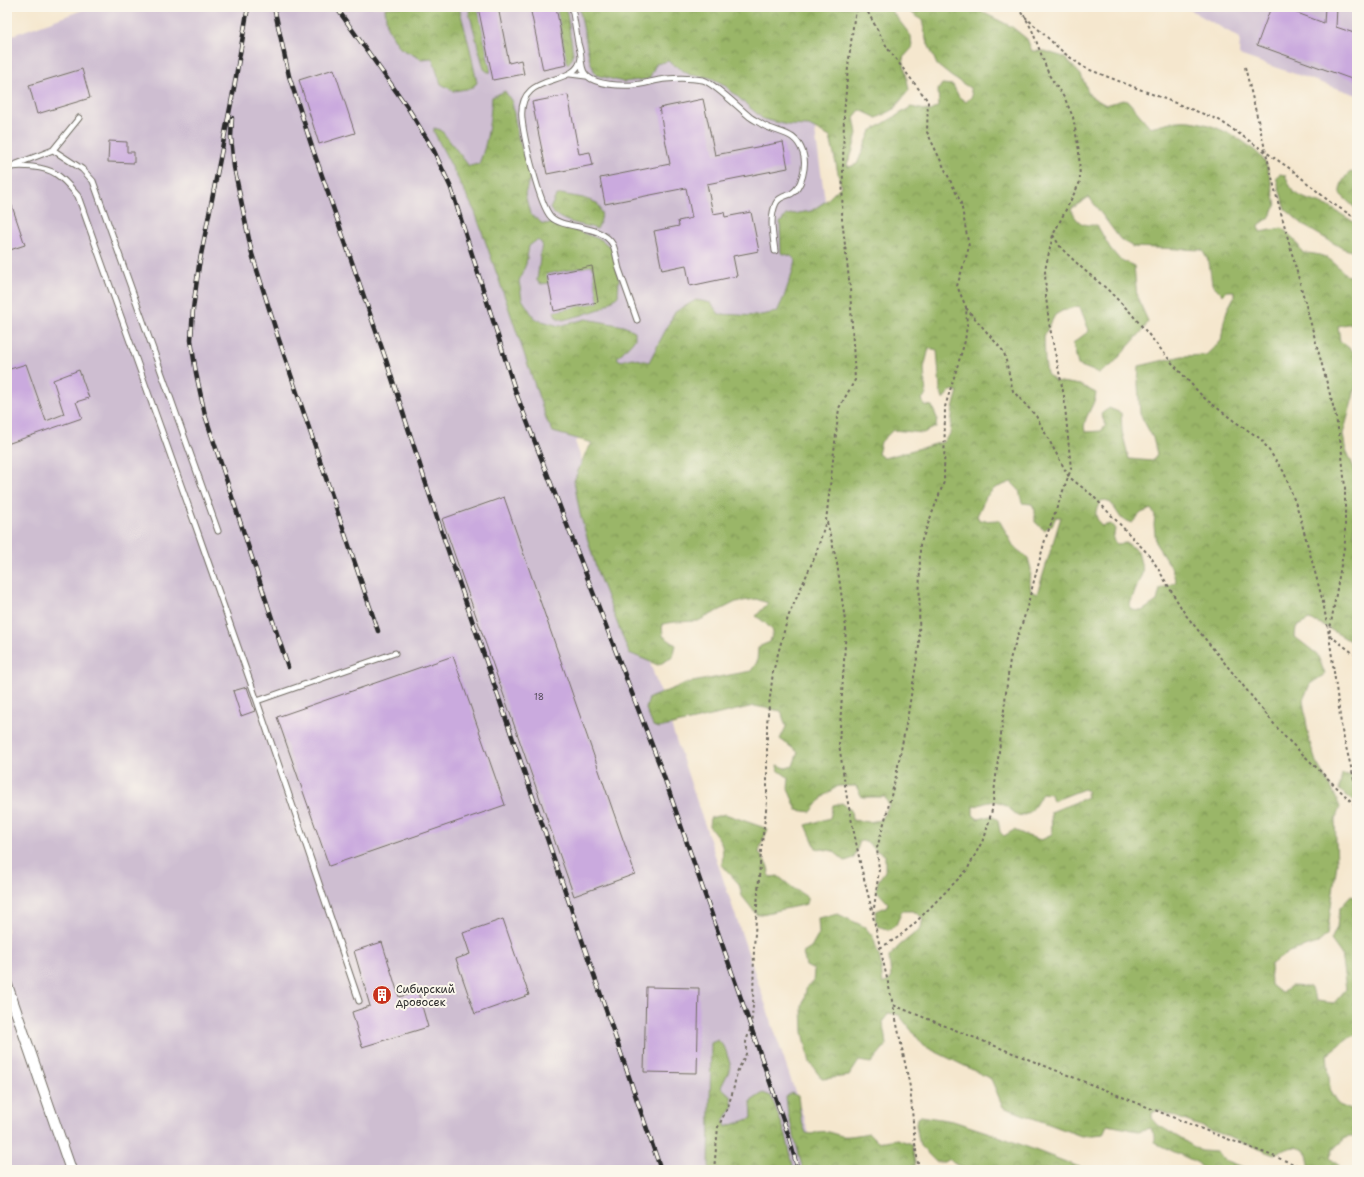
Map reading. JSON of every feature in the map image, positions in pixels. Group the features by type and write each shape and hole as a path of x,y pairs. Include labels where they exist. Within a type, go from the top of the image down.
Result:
{"street":[{"path":"7,985 71,1170"}],"lane":[{"path":"572,7 582,68 586,76"},
{"path":"581,57 578,66 570,74 538,85 529,91 523,104 522,118 529,154 544,205 552,217 564,223 591,230 603,236 613,245 637,320"},
{"path":"570,74 586,76 593,80 614,85 634,85 685,78 704,81 724,95 751,118 769,128 787,134 798,141 804,154 803,176 799,187 792,193 782,197 776,203 771,223 775,251"},
{"path":"9,167 53,150 79,118"},
{"path":"53,150 82,169 93,181 218,531"},
{"path":"9,167 30,166 54,173 78,196 257,701 359,1001"},
{"path":"257,701 395,653"}],"path":[{"path":"714,1170 718,1127 727,1109 737,1072 746,1054 746,1042 751,1026 753,1006 754,947 761,851 767,802 767,723 773,672 788,618 816,554 826,521 839,408 855,380 851,295 842,212 844,115 854,19 858,7"},
{"path":"866,7 888,49 928,101 927,132 961,203 969,247 957,286 966,307 1004,352 1013,391 1036,416 1069,477 1092,495 1151,557 1186,614 1283,735 1357,807"},
{"path":"880,948 898,938 967,870 985,836 992,810 1010,659 1024,618 1045,540 1071,469 1064,396 1049,323 1045,270 1052,235 1080,182 1079,151 1073,117 1066,99 1048,75 1032,30 1018,7"},
{"path":"1024,15 1064,53 1085,68 1220,120 1292,170 1330,202 1357,219"},
{"path":"1245,67 1277,198 1335,413 1341,444 1344,488 1345,542 1329,635"},
{"path":"1052,235 1061,248 1107,289 1130,312 1173,364 1203,397 1234,421 1261,439 1284,472 1299,513 1323,602 1342,731 1357,790"},
{"path":"873,916 879,870 876,848 896,776 919,646 920,545 944,482 945,407 965,341 967,325 966,307"},
{"path":"826,521 837,563 846,628 839,744 847,798 860,867 873,916 910,1087 919,1170"},
{"path":"1329,635 1357,656"},
{"path":"893,1005 1212,1133 1310,1170"}],"shaded area":[{"path":"91,7 797,7 851,379 575,441 811,1139 806,1170 7,1170 7,37"},
{"path":"1185,7 1357,7 1357,95 1239,55 1240,38"}],"green space":[{"path":"459,7 477,83 472,88 454,91 441,84 432,58 421,59 400,48 387,27 385,8"},
{"path":"470,7 478,7 491,72 484,69 469,12"},
{"path":"556,7 566,7 573,53 572,59 567,65"},
{"path":"579,7 891,7 891,10 911,36 912,48 903,58 909,90 893,110 877,118 860,110 854,117 857,134 852,153 847,164 849,167 857,164 871,131 911,107 930,111 939,106 938,90 942,84 953,85 959,97 966,102 972,96 970,88 952,77 937,65 926,39 922,20 905,7 972,7 1012,27 1027,39 1032,51 1044,51 1064,57 1081,75 1090,96 1106,105 1123,100 1128,101 1150,127 1176,121 1202,123 1227,132 1250,146 1259,154 1267,165 1276,206 1269,218 1259,225 1260,232 1282,228 1294,239 1303,253 1328,258 1347,276 1357,275 1357,322 1338,326 1340,341 1357,354 1357,383 1343,434 1345,447 1357,475 1357,500 1354,530 1357,547 1357,645 1321,624 1309,620 1296,627 1295,637 1317,654 1325,674 1310,684 1303,700 1309,740 1316,762 1333,791 1340,807 1335,820 1337,863 1327,935 1318,943 1289,952 1270,965 1271,985 1281,993 1291,986 1310,987 1317,1001 1334,1003 1346,989 1341,954 1331,940 1337,927 1339,909 1351,896 1357,898 1357,948 1353,951 1357,969 1357,1034 1348,1038 1327,1054 1330,1089 1340,1106 1357,1112 1357,1137 1347,1137 1333,1149 1330,1158 1338,1165 1337,1170 1312,1170 1310,1168 1306,1151 1302,1149 1294,1147 1283,1150 1275,1155 1158,1110 1152,1113 1152,1118 1158,1125 1201,1151 1216,1152 1225,1160 1243,1167 1243,1170 1204,1170 1198,1163 1155,1143 1155,1136 1150,1128 1138,1131 1108,1125 1104,1134 1081,1136 1003,1107 991,1079 924,1046 899,1015 889,1013 883,1021 886,1045 871,1063 859,1061 849,1076 822,1079 810,1063 803,1032 802,1007 807,986 813,983 814,970 806,966 803,953 811,948 819,934 818,918 838,914 865,927 873,937 880,959 883,984 890,980 891,976 889,957 899,946 921,928 923,918 913,911 902,911 896,925 889,930 878,926 875,918 876,911 886,907 888,903 876,890 878,881 885,871 885,855 877,851 866,841 860,841 854,858 845,861 833,851 816,848 806,825 830,818 833,805 842,803 851,810 852,820 869,822 880,820 889,806 885,797 862,797 856,786 838,786 823,797 811,812 797,810 788,789 789,778 778,770 777,765 786,768 793,766 798,752 780,739 786,727 781,711 754,706 659,728 653,726 646,709 649,698 687,683 751,671 757,662 758,647 770,642 773,631 756,616 768,603 756,599 736,602 698,621 662,624 663,636 676,645 673,657 658,665 629,653 598,574 580,514 574,481 585,454 592,443 553,432 547,421 475,212 434,132 434,128 441,130 469,166 479,164 487,139 492,97 505,91 512,102 518,136 530,177 525,194 530,214 543,224 554,223 602,240 612,249 619,279 618,296 603,308 563,320 556,317 554,311 598,302 592,266 547,274 549,283 541,284 537,281 542,243 537,240 529,246 526,264 519,281 522,299 535,319 559,326 586,319 624,326 635,331 635,339 617,358 621,361 632,358 649,362 675,312 696,300 711,303 719,314 756,316 777,312 784,297 796,261 791,256 781,253 780,223 786,215 811,211 826,201 841,186 830,137 809,126 788,125 763,119 723,84 711,78 690,75 668,61 656,64 649,79 623,82 596,75 590,61","holes":["1089,197 1120,239 1133,247 1202,250 1209,262 1212,284 1223,295 1227,291 1234,291 1234,297 1228,308 1224,321 1221,341 1206,355 1182,356 1139,366 1138,384 1140,414 1153,438 1157,454 1153,461 1129,459 1122,432 1121,413 1109,408 1101,414 1106,425 1101,431 1085,432 1084,427 1086,418 1096,393 1080,385 1055,381 1047,374 1044,336 1055,315 1062,311 1079,306 1089,331 1073,343 1078,365 1099,373 1112,365 1144,329 1148,321 1137,297 1134,266 1119,259 1110,248 1097,225 1087,225 1081,223 1075,218 1071,209","929,348 937,350 940,389 943,399 950,391 958,391 953,408 950,434 943,442 884,458 878,454 881,442 893,430 923,433 936,427 937,418 932,406 924,405 922,399 926,395 924,368","1011,482 1019,490 1022,503 1032,504 1035,510 1035,522 1044,530 1052,525 1056,517 1061,517 1037,594 1031,591 1031,569 1028,558 1014,547 999,520 980,521 977,516 986,497 995,488","1102,500 1111,503 1121,518 1132,523 1141,513 1151,509 1155,515 1154,525 1156,544 1171,567 1176,582 1160,589 1157,601 1142,611 1131,610 1130,604 1143,571 1138,552 1127,543 1117,544 1113,540 1115,529 1111,524 1101,526 1096,515 1097,507","1084,789 1088,791 1086,798 1051,812 1052,835 1041,840 1014,830 1004,836 1000,832 998,820 991,816 978,819 973,815 973,807 989,802 998,802 1020,816 1025,815 1032,810 1042,793 1051,794 1053,801"]},
{"path":"1351,172 1357,174 1357,210 1340,194 1340,188 1343,181"},
{"path":"1280,174 1285,175 1293,192 1304,198 1328,206 1357,224 1357,253 1342,248 1306,227 1285,209 1276,177"},
{"path":"561,194 583,198 597,203 602,216 597,229 560,218 555,214 550,209 556,196"},
{"path":"1342,774 1357,776 1357,803 1339,790"},
{"path":"725,814 768,829 759,852 768,867 770,877 778,876 807,897 807,904 757,915 742,896 739,884 722,865 723,852 721,843 709,826 710,818"},
{"path":"718,1040 725,1048 731,1067 721,1087 731,1096 733,1107 724,1121 726,1127 752,1118 751,1101 763,1093 771,1096 786,1135 794,1170 709,1170 711,1043"},
{"path":"791,1093 798,1096 801,1120 806,1133 812,1134 824,1131 846,1136 869,1133 878,1142 897,1139 912,1144 916,1170 803,1170 788,1114 786,1097"},
{"path":"921,1116 953,1121 993,1134 1087,1170 971,1170 959,1166 949,1159 944,1162 936,1162 920,1146 916,1125 917,1118"}],"building":[{"path":"478,7 498,7 509,63 521,60 524,74 493,80"},
{"path":"530,7 556,7 567,65 543,70"},
{"path":"1271,7 1281,7 1324,23 1325,7 1337,7 1336,27 1357,34 1357,81 1257,45"},
{"path":"82,69 90,98 37,114 29,85"},
{"path":"334,69 355,133 319,144 299,80"},
{"path":"568,95 579,154 590,152 593,165 547,174 532,102"},
{"path":"703,99 715,155 783,142 788,168 707,184 713,214 724,212 725,217 751,212 759,251 733,256 737,276 690,286 686,265 662,270 654,231 679,226 678,221 692,218 686,188 605,204 600,178 670,164 659,108"},
{"path":"109,141 127,142 127,152 134,152 134,163 108,162"},
{"path":"7,197 9,197 25,245 7,251"},
{"path":"592,266 598,302 554,311 547,275"},
{"path":"26,364 46,421 64,414 53,380 79,370 89,398 76,402 82,418 7,444 7,370"},
{"path":"504,497 635,874 574,896 442,519"},
{"path":"453,656 505,805 329,866 277,717"},
{"path":"247,687 255,711 241,716 233,691"},
{"path":"503,919 529,995 475,1014 456,959 470,954 463,933"},
{"name":"Сибирский дровосек","path":"382,942 399,997 418,992 428,1027 362,1047 352,1012 370,1006 354,951"},
{"path":"646,987 699,988 697,1073 644,1072"}],"railway":[{"path":"248,7 234,88 199,265 193,309 191,340 205,415 288,667"},
{"path":"274,7 289,76 311,144 386,360 440,527 661,1170"},
{"path":"336,7 408,108 434,151 451,188 516,393 662,771 788,1134 798,1170"},
{"path":"232,118 231,137 234,167 252,254 277,334 378,631"}],"place":[{"name":"Сибирский дровосек","path":"382,995"}]}
